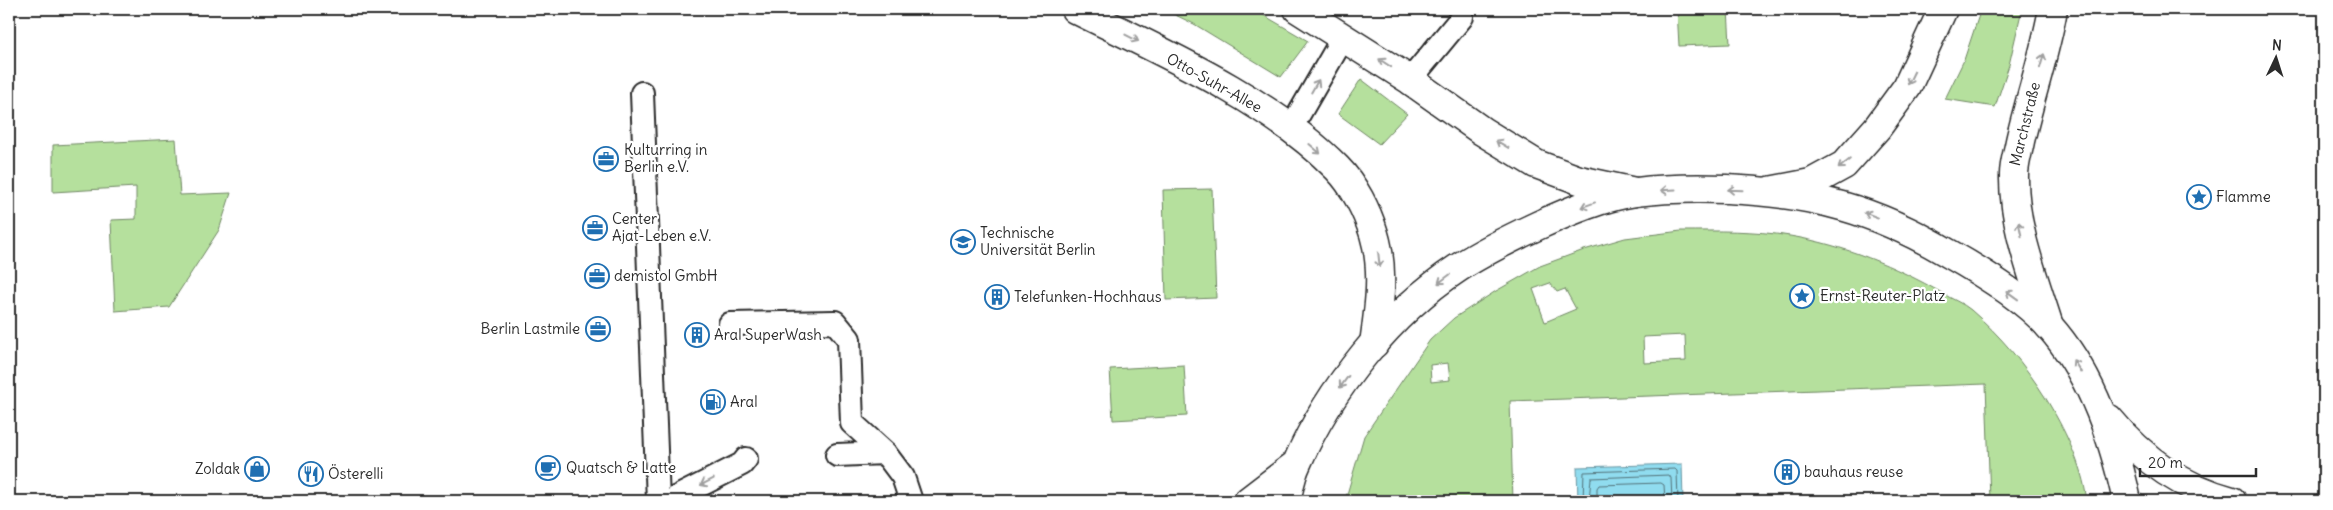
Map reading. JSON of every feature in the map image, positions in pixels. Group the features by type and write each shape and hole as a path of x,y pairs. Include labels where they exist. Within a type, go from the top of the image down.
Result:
{"main road":[{"name":"Otto-Suhr-Allee","path":"1075,9 1240,94 1291,128 1338,169 1352,188 1366,213 1374,234 1380,260 1379,303 1374,344"},
{"path":"1298,9 1344,36 1482,131 1536,164 1579,180 1635,192"},
{"path":"1768,191 1811,183 1844,165 1877,128 1907,87 1943,9"},
{"name":"Marchstraße","path":"2049,326 2022,237 2015,203 2013,173 2026,115 2047,42 2053,9"},
{"path":"1286,501 1295,465 1318,422 1342,384 1374,344 1424,293 1459,267 1510,238 1564,213 1601,200 1635,192 1702,188 1768,191 1813,198 1840,205 1896,226 1964,261 2018,300 2049,326 2077,366 2101,408 2122,435 2148,460 2180,481 2210,495 2232,501"},
{"path":"2101,408 2119,462 2128,501"},
{"path":"1248,501 1295,465"}],"lane":[{"path":"1410,80 1462,18 1462,9"},
{"path":"1291,128 1344,36"},
{"path":"642,93 658,501"},
{"path":"737,328 835,322 841,339 844,424 885,454 903,478 911,501"},
{"path":"837,455 885,454"},
{"path":"675,501 677,498 742,464 746,459"}],"green space":[{"path":"1163,9 1253,9 1308,41 1281,77 1194,24"},
{"path":"1677,9 1728,9 1730,44 1679,46"},
{"path":"1981,9 2022,9 2009,65 1995,107 1945,99 1964,60"},
{"path":"1361,79 1407,114 1379,144 1338,114"},
{"path":"176,139 180,195 231,193 219,230 169,307 115,311 111,220 136,219 136,187 53,192 53,145"},
{"path":"1212,189 1216,298 1166,300 1163,190"},
{"path":"1681,231 1749,232 1790,236 1830,245 1887,265 1961,303 1971,310 2002,340 2029,373 2045,397 2059,421 2077,460 2087,501 1990,501 1986,384 1510,401 1513,501 1345,501 1364,436 1430,340 1454,318 1540,266 1625,238","holes":["1550,283 1557,292 1565,289 1576,309 1545,322 1533,289","1685,335 1686,361 1644,363 1643,337","1448,363 1450,380 1431,382 1430,365"]},
{"path":"1184,365 1187,416 1113,420 1110,369"}],"water":[{"path":"1682,464 1683,501 1578,501 1577,467"}],"place":[{"name":"Kulturring in Berlin e.V.","path":"606,159"},
{"name":"Flamme","path":"2199,197"},
{"name":"Center Ajat-Leben e.V.","path":"595,228"},
{"name":"Technische Universität Berlin","path":"963,242"},
{"name":"demistol GmbH","path":"597,276"},
{"name":"Ernst-Reuter-Platz","path":"1802,296"},
{"name":"Telefunken-Hochhaus","path":"997,297"},
{"name":"Berlin Lastmile","path":"598,329"},
{"name":"Aral SuperWash","path":"697,335"},
{"name":"Aral","path":"713,402"},
{"name":"Quatsch & Latte","path":"548,468"},
{"name":"Zoldak","path":"257,469"},
{"name":"bauhaus reuse","path":"1787,472"},
{"name":"Österelli","path":"311,474"}]}
